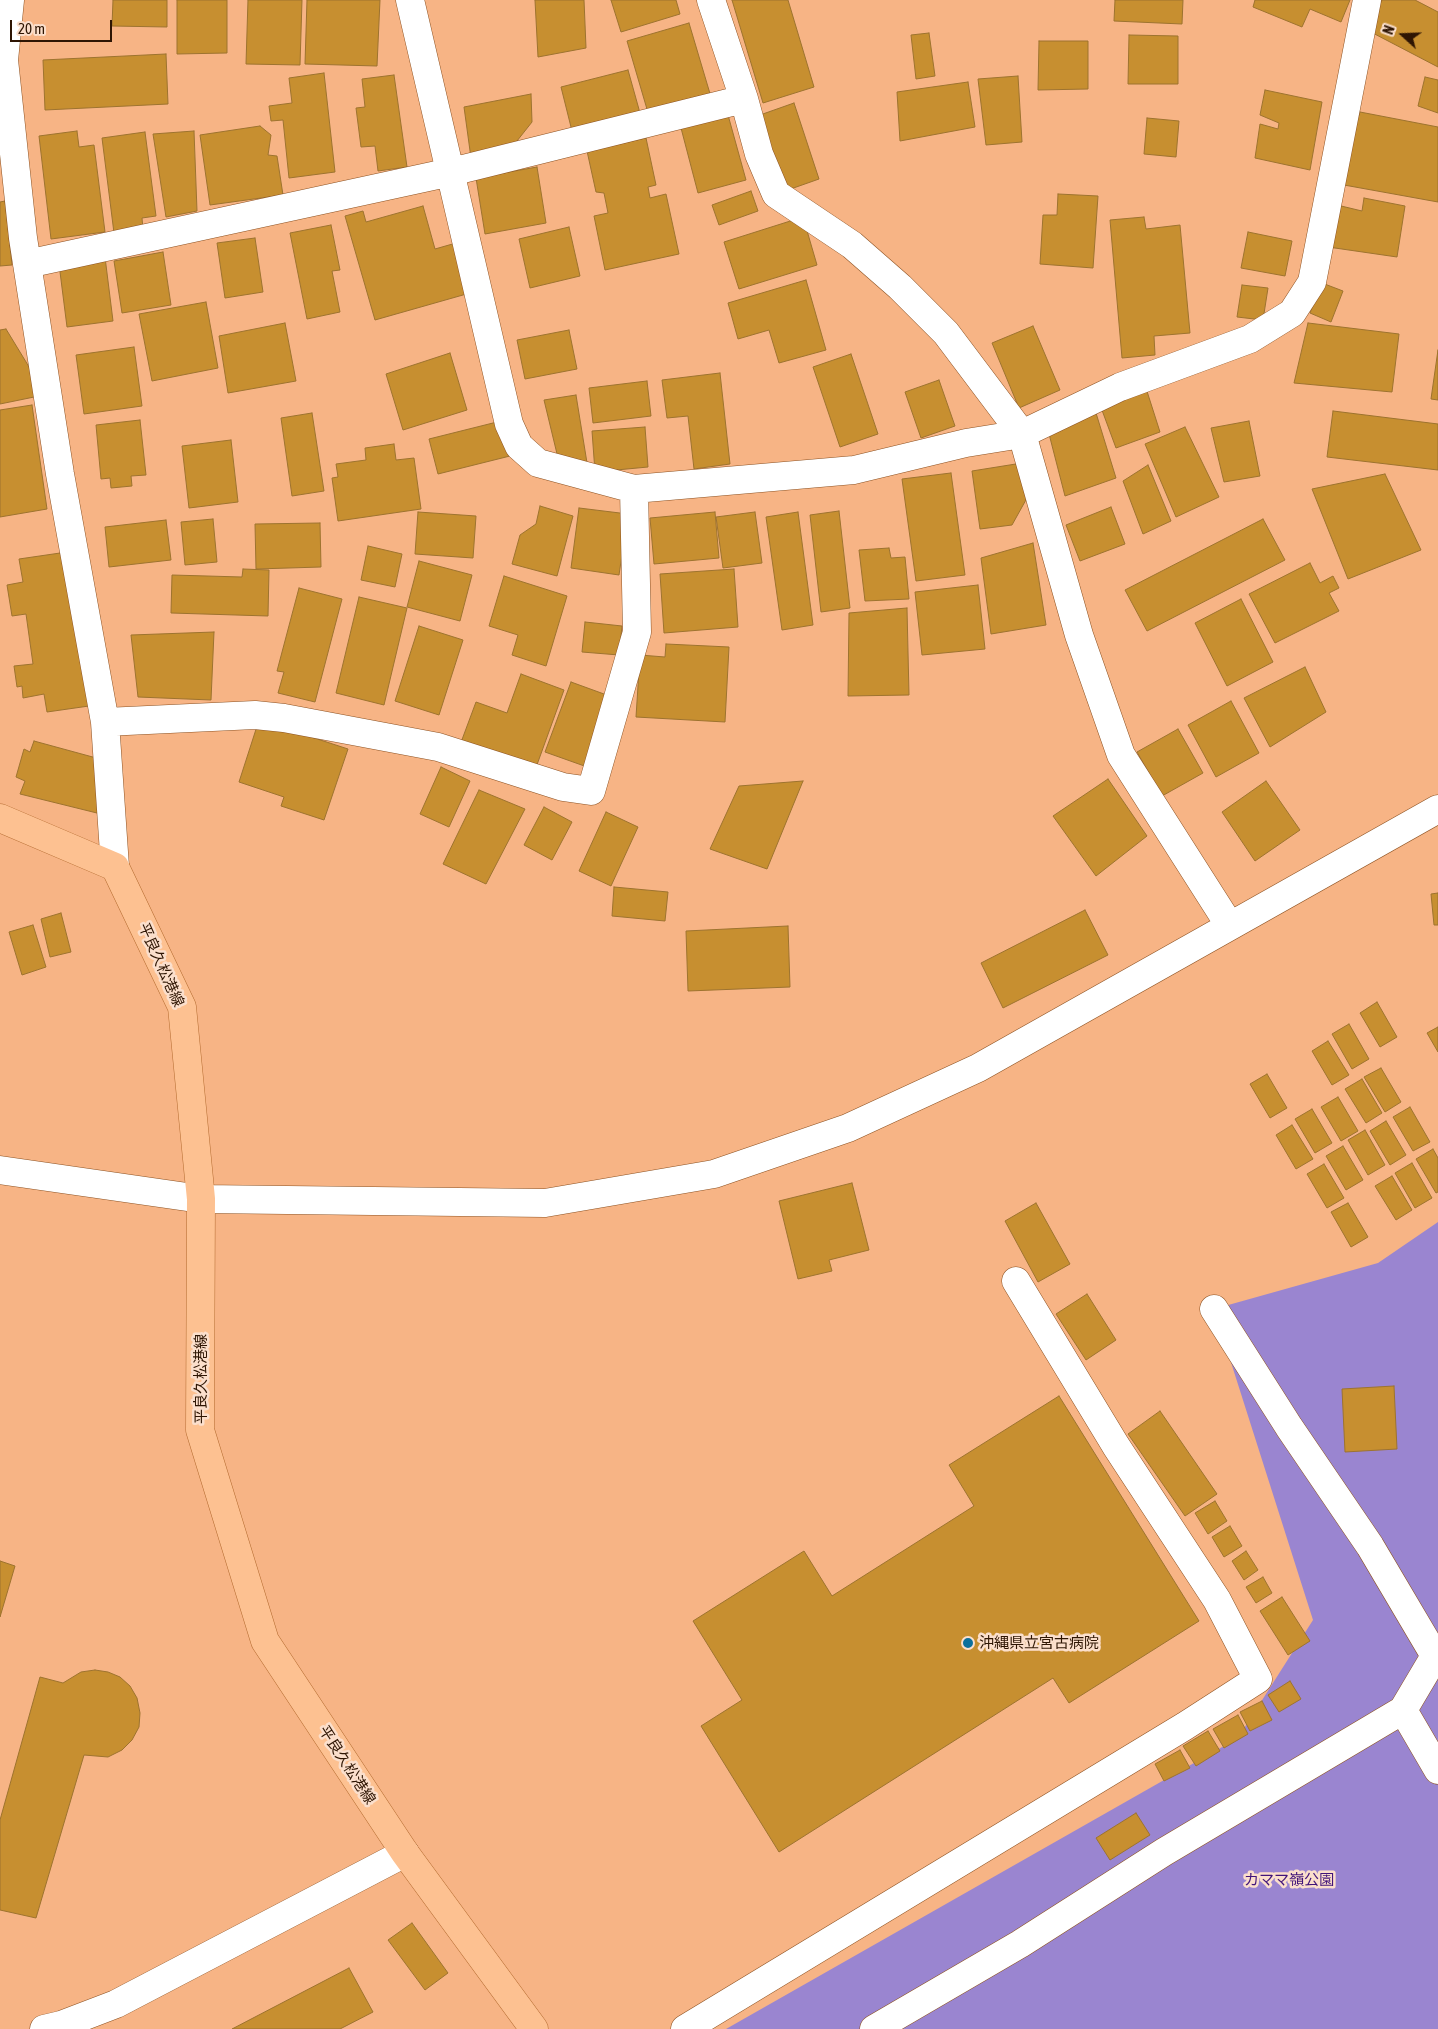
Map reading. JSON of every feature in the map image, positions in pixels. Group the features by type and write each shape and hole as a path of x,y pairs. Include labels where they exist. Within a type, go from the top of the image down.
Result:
{"main road":[{"path":"0,818 115,867"},
{"name":"平良久松港線","path":"115,867 182,1007 201,1199 200,1430 265,1641 405,1853 534,2029"}],"street":[{"path":"10,0 4,60 27,264 60,474 105,722 115,867"},
{"path":"410,0 509,424 519,446 538,463 634,489 854,470 966,443 1022,434 1120,387 1250,339 1292,314 1312,282 1367,0"},
{"path":"711,0 744,99 758,154 776,194 852,245 900,287 946,333 1022,434 1079,635 1121,755 1230,926"},
{"path":"27,264 451,172 744,99"},
{"path":"105,722 255,715 284,718 438,747 563,787 591,791 637,632 634,489"},
{"path":"0,1170 201,1199 545,1203 714,1174 848,1128 978,1068 1438,809"},
{"path":"685,2029 1185,1726 1258,1679 1217,1600 1116,1446 1016,1280"},
{"path":"874,2029 1020,1944 1164,1852 1403,1710 1435,1656 1370,1546 1289,1427 1214,1310"},
{"path":"1403,1710 1438,1770"},
{"path":"44,2029 61,2025 116,2004 405,1853"}],"green space":[{"name":"カママ嶺公園","path":"1438,1222 1438,2029 726,2029 1238,1738 1313,1620 1214,1309 1378,1263"}],"building":[{"path":"113,0 167,0 167,27 112,26"},
{"path":"177,0 227,0 227,53 177,54"},
{"path":"248,0 302,0 300,65 246,64"},
{"path":"307,0 380,0 377,66 305,64"},
{"path":"535,0 584,0 586,48 538,57"},
{"path":"611,0 676,0 680,14 621,32"},
{"path":"732,0 788,0 814,87 763,103"},
{"path":"1115,0 1183,0 1182,24 1114,21"},
{"path":"1255,0 1350,0 1341,22 1310,9 1302,27 1253,7"},
{"path":"1382,0 1415,0 1438,12 1438,67 1367,30"},
{"path":"689,23 711,97 649,116 627,41"},
{"path":"929,33 935,76 916,79 911,35"},
{"path":"1129,35 1178,36 1178,84 1128,84"},
{"path":"1039,41 1088,41 1088,89 1038,90"},
{"path":"166,54 168,104 45,110 43,60"},
{"path":"628,70 640,113 572,131 561,87"},
{"path":"324,73 335,172 289,178 283,120 271,121 269,106 292,103 289,78"},
{"path":"394,75 407,167 378,171 375,146 361,147 356,108 365,107 362,79"},
{"path":"1018,76 1022,142 986,145 978,79"},
{"path":"1425,77 1438,80 1438,113 1418,106"},
{"path":"968,82 975,127 900,141 897,92"},
{"path":"1265,90 1322,102 1310,170 1255,158 1260,124 1278,129 1279,123 1260,115"},
{"path":"531,94 532,122 513,146 471,158 464,107"},
{"path":"794,103 819,179 785,191 760,115"},
{"path":"1360,112 1438,127 1438,202 1344,185 1340,170"},
{"path":"728,115 746,180 698,193 681,128"},
{"path":"1147,118 1179,121 1176,157 1144,154"},
{"path":"260,126 271,135 268,155 277,156 283,195 210,205 200,135"},
{"path":"77,131 79,147 94,145 105,232 51,239 39,136"},
{"path":"194,131 197,211 166,217 153,134"},
{"path":"145,132 156,216 142,218 143,229 114,233 102,138"},
{"path":"646,138 656,185 648,187 650,198 666,194 679,254 605,270 594,216 608,213 604,193 596,192 587,151"},
{"path":"537,167 546,223 485,234 476,178"},
{"path":"751,191 758,211 719,225 712,205"},
{"path":"1058,194 1098,196 1093,268 1040,264 1043,215 1057,215"},
{"path":"1364,198 1405,206 1397,257 1328,247 1337,205 1362,211"},
{"path":"5,201 12,265 0,266 0,202"},
{"path":"423,206 435,249 456,243 470,293 375,320 345,216 363,211 366,222"},
{"path":"803,217 817,265 739,289 724,242"},
{"path":"1144,217 1146,229 1180,225 1190,333 1154,336 1155,355 1122,358 1110,220"},
{"path":"331,225 340,270 332,271 340,312 307,319 290,233"},
{"path":"569,227 580,276 530,288 519,239"},
{"path":"1248,232 1292,241 1285,276 1241,268"},
{"path":"255,238 263,292 225,298 217,243"},
{"path":"163,252 171,305 122,313 114,261"},
{"path":"105,257 113,321 67,327 59,264"},
{"path":"806,280 826,350 779,363 769,330 738,339 728,303"},
{"path":"1322,283 1343,291 1331,322 1310,313"},
{"path":"1242,285 1268,288 1263,320 1237,317"},
{"path":"206,302 218,368 152,381 139,314"},
{"path":"285,323 296,381 228,393 219,336"},
{"path":"1308,323 1399,334 1392,392 1294,383"},
{"path":"1033,326 1060,390 1019,408 992,343"},
{"path":"6,329 37,380 39,396 0,404 0,330"},
{"path":"569,330 577,369 525,379 517,340"},
{"path":"134,347 142,406 84,414 76,355"},
{"path":"1438,350 1438,400 1431,399"},
{"path":"450,353 467,410 403,430 386,374"},
{"path":"851,354 878,434 840,447 813,367"},
{"path":"720,373 730,464 694,469 688,416 667,418 662,380"},
{"path":"939,380 955,426 921,438 905,392"},
{"path":"647,381 651,416 593,423 589,388"},
{"path":"1145,385 1160,432 1116,448 1099,402"},
{"path":"576,395 588,469 558,458 544,400"},
{"path":"32,405 47,509 0,517 0,410"},
{"path":"1333,411 1438,424 1438,470 1327,457"},
{"path":"312,413 324,491 292,496 281,418"},
{"path":"1096,413 1116,478 1065,496 1048,430"},
{"path":"140,420 146,475 131,476 132,486 111,488 110,478 101,479 96,425"},
{"path":"501,421 510,456 438,474 429,439"},
{"path":"1249,421 1260,476 1224,482 1211,428"},
{"path":"645,427 648,467 595,472 592,431"},
{"path":"1185,427 1219,497 1176,517 1145,444"},
{"path":"231,440 238,502 189,508 182,446"},
{"path":"394,444 396,460 414,458 421,509 338,521 332,478 338,477 336,464 366,460 365,448"},
{"path":"1022,463 1027,498 1012,525 980,529 972,471"},
{"path":"1148,465 1171,521 1143,534 1123,481"},
{"path":"951,473 965,575 916,581 902,479"},
{"path":"1385,474 1421,550 1348,579 1312,489"},
{"path":"540,506 573,516 557,576 512,564 520,535 536,524"},
{"path":"1111,507 1125,544 1080,561 1066,525"},
{"path":"579,508 628,514 619,575 571,568"},
{"path":"839,511 850,608 821,612 810,515"},
{"path":"418,512 476,516 473,558 415,554"},
{"path":"715,512 719,558 654,564 650,518"},
{"path":"755,512 762,563 723,568 716,517"},
{"path":"798,512 813,625 782,630 766,517"},
{"path":"213,519 217,562 185,565 181,522"},
{"path":"1263,519 1285,560 1147,631 1125,590"},
{"path":"166,520 171,560 109,567 105,527"},
{"path":"320,523 321,567 256,569 255,524"},
{"path":"1033,543 1046,625 991,634 981,558"},
{"path":"368,546 402,554 395,587 361,580"},
{"path":"889,548 891,558 905,557 909,599 865,601 859,550"},
{"path":"67,552 89,706 47,712 44,694 23,698 22,686 17,687 14,666 33,664 26,614 12,616 7,585 23,582 19,559"},
{"path":"419,561 472,575 460,621 407,607"},
{"path":"1310,563 1320,583 1333,576 1339,588 1329,593 1339,611 1275,643 1249,594"},
{"path":"243,569 269,570 268,616 171,613 172,575 242,577"},
{"path":"734,569 738,627 664,633 660,574"},
{"path":"504,576 567,596 546,666 512,655 518,635 489,626"},
{"path":"978,585 985,649 922,655 915,592"},
{"path":"299,588 342,599 315,702 278,693 284,672 277,671"},
{"path":"359,597 407,608 384,705 336,693"},
{"path":"1241,599 1273,662 1227,686 1195,623"},
{"path":"907,608 909,695 848,696 849,613"},
{"path":"585,622 622,626 619,655 582,652"},
{"path":"419,626 463,640 439,715 395,701"},
{"path":"214,632 211,700 138,697 131,635"},
{"path":"666,644 729,647 725,722 636,717 640,655 665,657"},
{"path":"1305,667 1326,712 1270,747 1244,698"},
{"path":"521,674 564,690 534,773 460,745 476,702 507,713"},
{"path":"571,682 615,698 590,768 545,752"},
{"path":"1231,701 1259,753 1216,777 1188,725"},
{"path":"259,720 348,749 324,820 281,806 284,797 239,782"},
{"path":"1178,729 1203,773 1162,796 1137,752"},
{"path":"34,741 100,759 101,814 20,794 25,781 16,777 24,749 30,752"},
{"path":"441,767 470,781 449,827 420,814"},
{"path":"1108,779 1147,836 1096,876 1053,816"},
{"path":"803,781 767,869 710,849 739,786"},
{"path":"1266,781 1300,830 1255,861 1222,812"},
{"path":"479,790 525,809 486,884 443,864"},
{"path":"544,807 572,822 552,860 524,845"},
{"path":"606,812 638,827 611,886 579,871"},
{"path":"614,887 668,892 665,921 612,916"},
{"path":"1438,893 1438,925 1434,925 1431,894"},
{"path":"1085,910 1108,955 1003,1008 981,963"},
{"path":"61,913 71,952 50,957 41,919"},
{"path":"33,925 46,967 22,975 9,932"},
{"path":"788,926 790,987 688,991 686,931"},
{"path":"1377,1002 1397,1037 1380,1047 1360,1013"},
{"path":"1349,1024 1369,1059 1352,1069 1332,1034"},
{"path":"1438,1027 1438,1052 1427,1033"},
{"path":"1328,1041 1349,1075 1332,1085 1312,1051"},
{"path":"1381,1068 1401,1102 1385,1112 1364,1077"},
{"path":"1267,1074 1287,1108 1270,1118 1250,1084"},
{"path":"1362,1079 1382,1113 1366,1123 1345,1089"},
{"path":"1338,1097 1358,1131 1341,1141 1321,1107"},
{"path":"1410,1107 1430,1142 1413,1151 1393,1117"},
{"path":"1312,1109 1332,1143 1315,1153 1295,1119"},
{"path":"1386,1121 1406,1155 1390,1165 1370,1131"},
{"path":"1292,1125 1313,1159 1296,1169 1276,1135"},
{"path":"1365,1130 1385,1165 1368,1175 1348,1140"},
{"path":"1343,1146 1363,1180 1346,1190 1326,1156"},
{"path":"1433,1149 1438,1158 1438,1192 1436,1193 1416,1159"},
{"path":"1412,1163 1432,1198 1415,1208 1395,1173"},
{"path":"1324,1164 1344,1198 1327,1208 1307,1174"},
{"path":"1392,1176 1412,1210 1396,1220 1375,1186"},
{"path":"852,1183 869,1250 829,1260 832,1271 798,1279 779,1201"},
{"path":"1036,1203 1070,1264 1038,1282 1005,1221"},
{"path":"1348,1203 1368,1237 1351,1247 1331,1212"},
{"path":"1087,1294 1116,1340 1086,1360 1056,1314"},
{"path":"1394,1386 1397,1449 1345,1452 1342,1389"},
{"path":"1059,1396 1199,1621 1069,1703 1053,1678 779,1852 701,1726 742,1700 693,1621 804,1551 832,1596 974,1506 949,1465"},
{"path":"1160,1411 1217,1494 1185,1516 1128,1434"},
{"path":"1215,1501 1227,1521 1208,1534 1195,1513"},
{"path":"1230,1526 1242,1546 1224,1557 1212,1537"},
{"path":"1246,1551 1258,1570 1244,1580 1232,1561"},
{"path":"0,1561 15,1566 0,1617"},
{"path":"1263,1577 1272,1593 1256,1603 1246,1587"},
{"path":"1282,1597 1310,1641 1288,1655 1260,1611"},
{"path":"95,1670 108,1672 120,1677 130,1686 137,1698 140,1713 139,1727 132,1740 122,1750 108,1757 84,1755 36,1918 0,1910 0,1820 40,1677 63,1683 81,1672"},
{"path":"1290,1681 1301,1699 1279,1712 1268,1695"},
{"path":"1262,1701 1272,1720 1250,1731 1240,1712"},
{"path":"1238,1715 1248,1734 1224,1748 1213,1729"},
{"path":"1208,1731 1220,1751 1196,1766 1183,1746"},
{"path":"1180,1750 1190,1768 1164,1781 1155,1764"},
{"path":"1136,1813 1150,1835 1110,1860 1096,1838"},
{"path":"412,1923 448,1973 425,1990 388,1940"},
{"path":"349,1968 373,2012 340,2029 232,2029"}],"place":[{"name":"沖縄県立宮古病院","path":"968,1643"}]}
